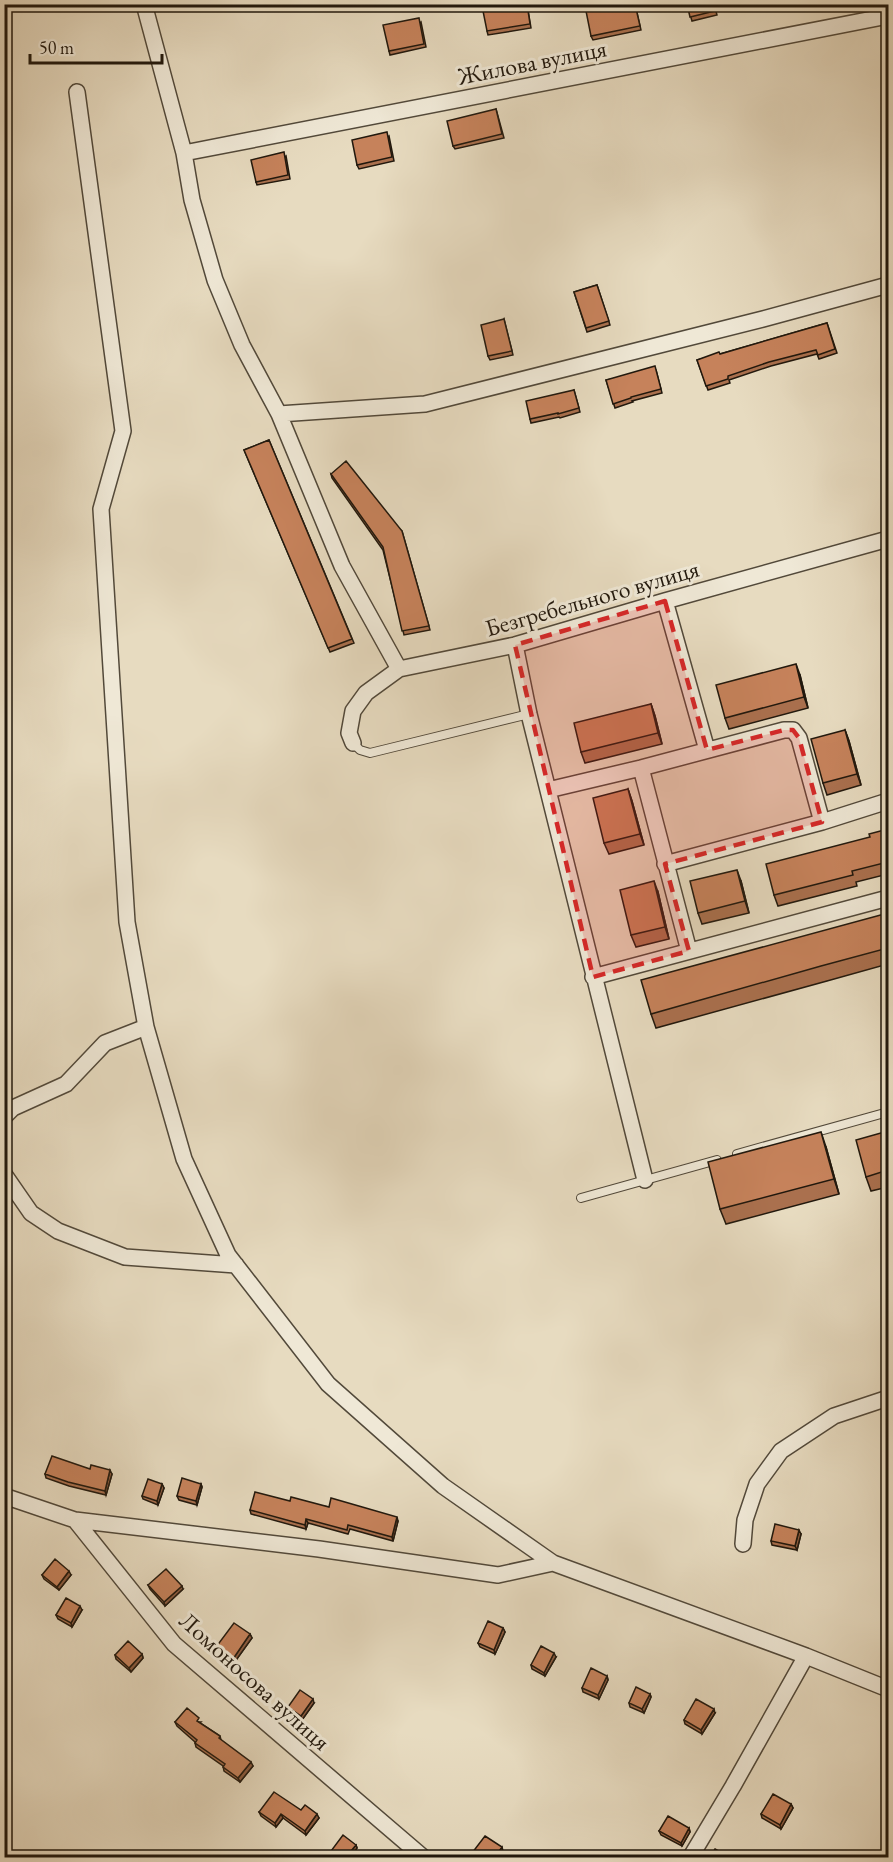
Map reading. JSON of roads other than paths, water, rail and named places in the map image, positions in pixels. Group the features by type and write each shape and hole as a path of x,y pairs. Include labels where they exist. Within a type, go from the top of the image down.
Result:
{"street":[{"path":"148,5 184,153 192,200 215,280 242,345 279,414 342,566 399,669"},
{"name":"Жилова вулиця","path":"184,153 888,16"},
{"path":"77,92 123,431 101,509 127,922 146,1027 184,1159 228,1255 328,1384 443,1486 554,1563 806,1656 888,1689"},
{"path":"279,414 425,404 763,319 888,285"},
{"name":"Безгребельного вулиця","path":"353,743 350,733 352,711 366,693 399,669 515,645 888,539"},
{"path":"665,601 707,750"},
{"path":"515,645 529,714 645,1180"},
{"path":"548,790 784,730 793,730 799,738 822,822"},
{"path":"641,768 689,951"},
{"path":"665,864 822,822 888,801"},
{"path":"594,977 888,898"},
{"path":"4,1117 13,1108 66,1084 105,1043 146,1027"},
{"path":"4,1174 31,1213 58,1231 125,1257 236,1265"},
{"path":"743,1544 745,1520 757,1484 781,1451 834,1416 888,1398"},
{"path":"4,1496 75,1520 319,1549 498,1575 554,1563"},
{"name":"Ломоносова вулиця","path":"75,1520 174,1644 424,1857"},
{"path":"690,1857 806,1656"}],"lane":[{"path":"353,743 360,750 370,753 529,714"},
{"path":"733,1155 888,1112"},
{"path":"581,1198 722,1158"}]}
